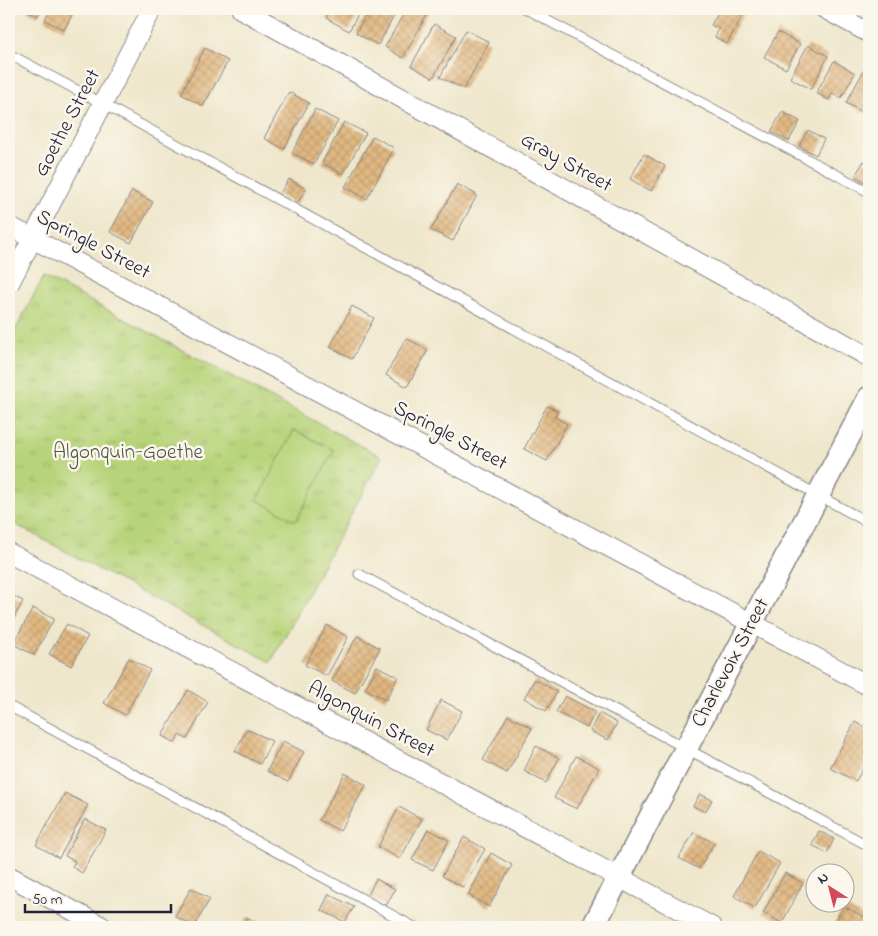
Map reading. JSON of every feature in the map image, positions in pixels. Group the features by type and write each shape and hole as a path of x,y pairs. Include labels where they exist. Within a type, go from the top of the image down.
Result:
{"street":[{"name":"Goethe Street","path":"9,284 152,9"},
{"name":"Gray Street","path":"240,9 869,357"},
{"path":"825,9 869,32"},
{"name":"Springle Street","path":"9,226 869,686"},
{"name":"Charlevoix Street","path":"593,927 869,398"},
{"name":"Algonquin Street","path":"9,553 712,927"},
{"path":"9,876 103,927"}],"lane":[{"path":"526,9 869,192"},
{"path":"9,54 869,523"},
{"path":"359,574 869,846"},
{"path":"9,706 414,927"}],"green space":[{"name":"Algonquin-Goethe","path":"44,276 382,457 271,662 9,521 9,342"},
{"path":"294,430 334,450 296,521 257,500"}],"building":[{"path":"24,9 42,9 38,16"},
{"path":"51,9 75,9 64,30 45,20"},
{"path":"331,9 361,9 349,31 326,18"},
{"path":"369,9 398,9 378,45 356,33"},
{"path":"406,9 425,9 429,11 403,58 385,47"},
{"path":"720,9 733,9 743,14 727,44 715,37 719,29 711,25"},
{"path":"434,24 456,36 433,78 411,66"},
{"path":"466,30 489,42 464,89 440,77"},
{"path":"778,32 800,44 786,69 764,57"},
{"path":"808,45 828,56 811,89 790,78"},
{"path":"205,48 228,61 203,106 181,94"},
{"path":"834,61 855,73 841,98 832,93 829,100 816,93"},
{"path":"864,70 869,73 869,108 866,114 846,103"},
{"path":"289,92 309,103 284,149 264,138"},
{"path":"315,109 338,121 314,164 292,153"},
{"path":"782,112 800,121 789,141 771,132"},
{"path":"344,122 366,133 343,174 322,163"},
{"path":"808,130 824,139 816,155 799,146"},
{"path":"373,136 394,148 367,199 345,187"},
{"path":"644,154 665,166 651,191 630,179"},
{"path":"864,161 869,164 869,184 855,176"},
{"path":"289,179 306,189 296,205 279,195"},
{"path":"457,184 477,195 453,241 431,230"},
{"path":"132,191 153,202 131,243 110,232"},
{"path":"352,306 374,318 352,359 330,347"},
{"path":"406,338 428,350 407,387 386,375"},
{"path":"547,406 558,411 555,417 567,424 547,461 524,449"},
{"path":"9,594 23,601 9,627"},
{"path":"33,608 54,619 34,655 13,644"},
{"path":"67,624 88,636 71,666 49,654"},
{"path":"327,625 348,637 327,676 305,665"},
{"path":"357,636 380,648 355,693 332,681"},
{"path":"129,658 150,670 125,715 104,703"},
{"path":"377,666 398,677 386,700 365,689"},
{"path":"535,679 557,692 546,711 524,698"},
{"path":"188,690 208,702 187,739 179,735 175,743 162,736"},
{"path":"565,696 595,712 587,728 556,712"},
{"path":"441,700 462,711 447,740 426,730"},
{"path":"599,713 617,723 608,740 590,731"},
{"path":"508,715 532,728 507,773 483,760"},
{"path":"855,722 869,729 869,757 856,781 830,768"},
{"path":"247,729 272,741 260,764 235,751"},
{"path":"283,741 304,752 288,782 267,771"},
{"path":"536,746 559,758 546,783 524,771"},
{"path":"576,756 599,768 577,809 554,798"},
{"path":"345,773 366,785 340,831 319,820"},
{"path":"65,793 88,805 59,858 36,845"},
{"path":"700,794 712,800 705,812 693,806"},
{"path":"399,807 422,819 400,859 378,847"},
{"path":"85,819 106,830 82,873 72,867 75,861 65,856"},
{"path":"428,829 449,840 433,870 412,860"},
{"path":"819,831 834,839 827,853 812,845"},
{"path":"694,832 714,843 699,869 679,858"},
{"path":"464,837 485,849 463,887 442,876"},
{"path":"758,851 780,863 755,908 734,896"},
{"path":"491,853 512,865 489,907 468,895"},
{"path":"785,873 803,883 782,923 763,913"},
{"path":"376,879 395,889 386,906 367,897"},
{"path":"191,888 210,899 194,927 175,916"},
{"path":"329,894 354,907 345,922 321,910"},
{"path":"856,913 866,918 861,927 832,927 839,914"},
{"path":"247,917 265,927 241,927"}]}
